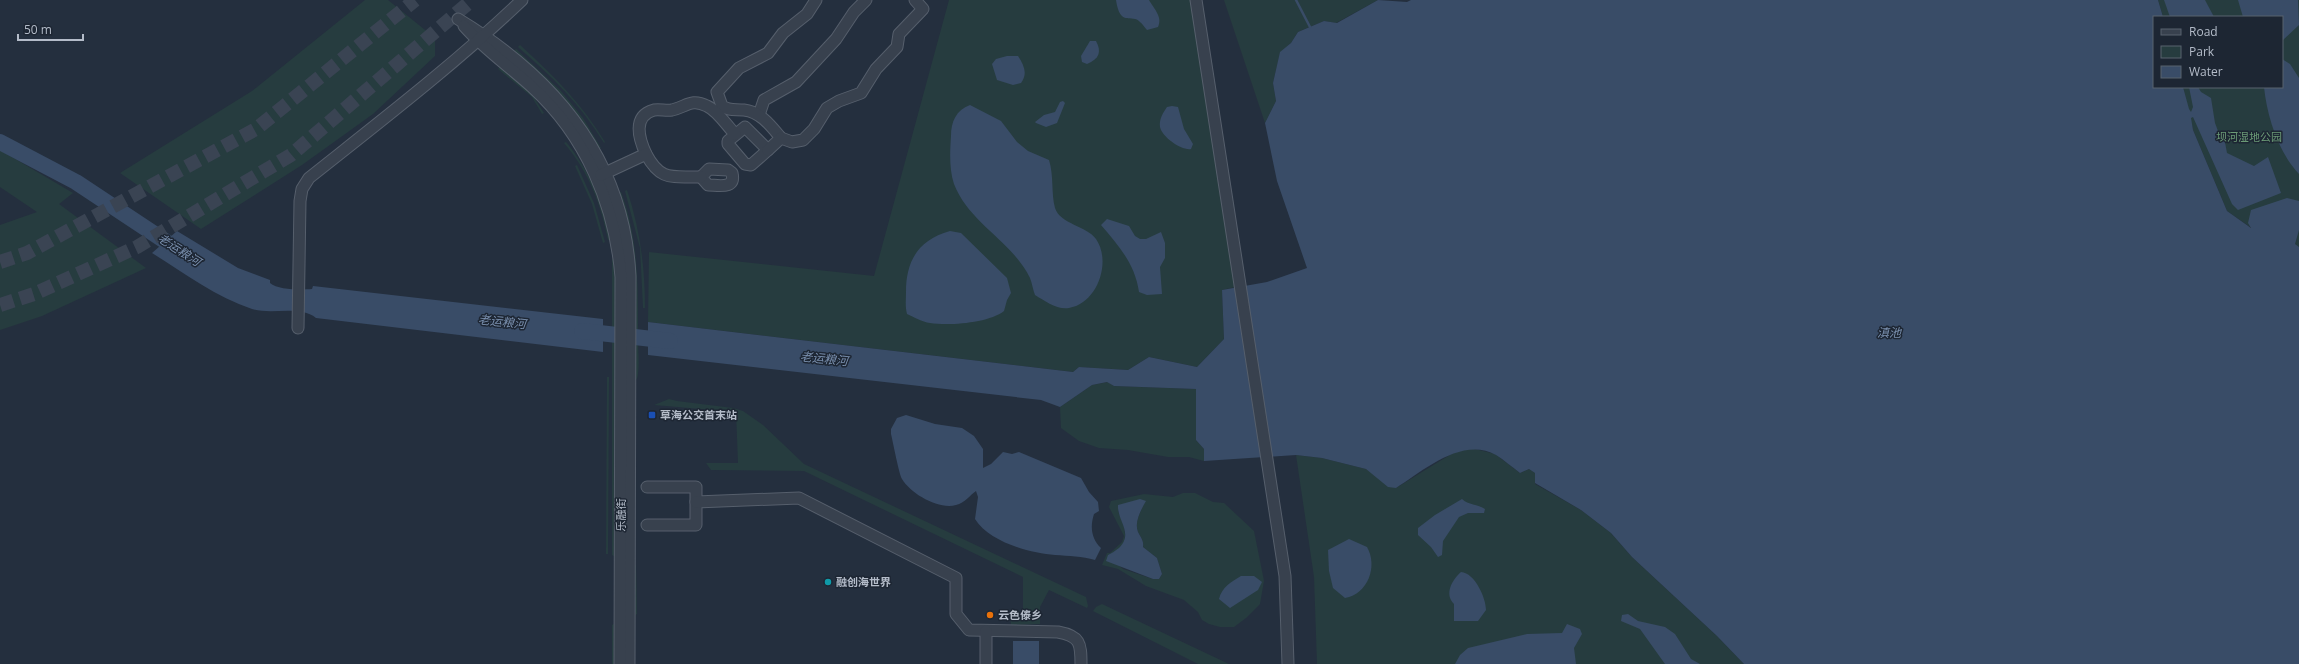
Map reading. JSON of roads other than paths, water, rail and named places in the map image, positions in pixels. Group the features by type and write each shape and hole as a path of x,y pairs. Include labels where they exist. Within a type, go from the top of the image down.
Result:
{"street":[{"path":"298,328 298,265 300,201 302,188 309,178 396,111 482,39 522,0"},
{"path":"816,0 807,14 783,33 768,53 739,68 718,88 719,102 725,108 744,110 759,115 781,138 792,142 803,140 814,129 827,108 855,96 866,89 876,69 897,47 899,34 923,9 915,0"},
{"path":"759,115 764,100 796,82 836,39 854,12 866,0"},
{"path":"1196,0 1285,576 1288,664"},
{"path":"482,39 546,100 601,175 617,243 626,312 626,365"},
{"path":"701,177 667,176 653,168 639,139 639,127 644,116 652,110 672,110 689,103 706,105 735,134"},
{"path":"768,150 747,128 742,128 728,141 728,147 748,165 751,165 768,150 781,138"},
{"path":"601,175 646,154"},
{"name":"乐融街","path":"620,664 626,365"},
{"name":"乐融街","path":"626,365 629,664"},
{"path":"647,486 696,486 696,526 647,526"},
{"path":"696,502 799,498 956,578 956,614 969,630 1043,631 1072,635 1081,646 1081,664"},
{"path":"986,631 986,664"}],"water":[{"path":"1116,0 1149,0 1159,16 1158,27 1147,30 1137,20 1123,17 1120,14"},
{"name":"滇池","path":"1378,0 1407,2 1411,0 2158,0 2163,16 2153,16 2153,88 2183,88 2191,112 2193,107 2189,88 2199,88 2201,92 2211,98 2215,123 2218,131 2224,137 2227,153 2254,166 2268,157 2281,193 2238,210 2232,204 2193,117 2191,118 2193,130 2227,211 2251,228 2248,223 2251,210 2287,198 2299,201 2299,230 2295,244 2299,247 2299,664 1744,664 1717,636 1632,557 1611,533 1581,510 1535,483 1535,473 1529,469 1520,473 1496,455 1483,450 1470,450 1443,458 1396,488 1388,487 1366,469 1322,458 1296,455 1204,461 1204,449 1196,440 1196,389 1114,386 1107,382 1092,385 1060,407 1041,400 648,355 648,322 1073,372 1079,367 1128,370 1149,357 1197,367 1224,339 1222,290 1267,282 1307,268 1277,181 1265,123 1276,101 1273,83 1280,52 1291,43 1298,32 1324,21 1337,23"},
{"path":"2164,0 2205,0 2213,16 2170,16"},
{"path":"2238,0 2298,0 2299,25 2283,40 2283,16 2243,16"},
{"path":"1090,41 1096,41 1099,52 1094,60 1087,64 1082,62 1081,56"},
{"path":"1007,56 1018,56 1022,63 1025,73 1021,83 1013,85 997,80 992,64 996,59"},
{"path":"2283,60 2290,64 2299,78 2299,174 2279,144 2271,121 2264,88 2283,88"},
{"path":"1063,101 1065,103 1057,123 1046,127 1035,122 1044,115 1055,112 1060,102"},
{"path":"970,105 1001,121 1017,142 1028,151 1049,160 1055,208 1062,218 1092,235 1101,248 1102,270 1099,281 1087,299 1079,305 1069,308 1060,308 1035,295 1030,278 1013,253 980,221 961,198 954,184 951,172 951,131 955,117 961,110"},
{"path":"1167,107 1178,107 1184,129 1193,144 1191,149 1178,146 1168,139 1160,127 1160,121"},
{"path":"1107,219 1129,226 1135,236 1140,239 1146,239 1161,232 1165,243 1165,258 1160,267 1162,294 1147,295 1139,292 1130,264 1120,248 1101,225"},
{"path":"177,231 238,268 270,280 270,283 278,287 312,289 313,286 603,319 603,352 316,318 309,314 294,311 260,311 252,309 213,291 152,253"},
{"path":"950,231 961,233 1007,278 1011,293 1004,311 979,321 958,324 938,324 921,321 907,314 907,281 911,261 922,246 939,235"},
{"path":"906,415 935,424 962,428 974,436 983,449 983,468 991,464 1003,452 1012,454 1019,452 1081,478 1089,492 1098,502 1099,511 1094,514 1092,532 1095,541 1101,548 1095,560 1034,552 1000,540 981,527 975,519 978,497 976,491 962,503 949,506 926,500 912,490 902,479 891,434 891,429 897,418"},
{"path":"1140,499 1146,501 1139,516 1137,528 1143,541 1143,547 1157,558 1162,574 1159,579 1153,579 1106,561 1108,555 1119,548 1123,543 1125,537 1124,527 1118,511 1118,505"},
{"path":"1462,499 1485,509 1484,513 1468,513 1459,517 1443,541 1442,555 1438,557 1431,547 1418,535 1418,528 1435,515"},
{"path":"1349,539 1367,547 1370,554 1371,570 1369,578 1360,591 1345,598 1333,588 1329,571 1328,550"},
{"path":"1461,572 1466,573 1475,581 1482,593 1486,610 1478,621 1454,621 1454,604 1451,600 1449,592 1452,583"},
{"path":"1241,576 1254,576 1262,582 1258,590 1230,608 1219,599 1220,595 1227,585"},
{"path":"1628,614 1638,621 1665,627 1675,634 1691,659 1700,664 1665,664 1640,629 1621,621 1622,615"},
{"path":"1567,624 1580,629 1582,634 1574,648 1576,664 1455,664 1460,655 1468,648 1527,634 1562,633"},
{"path":"1013,641 1039,641 1039,664 1013,664"}],"waterway":[{"path":"1296,0 1310,27"},
{"name":"老运粮河","path":"0,142 76,182 183,253"},
{"name":"老运粮河","path":"582,331 670,341"}],"tunnel":[{"path":"0,262 27,253 256,129 415,0"},
{"path":"0,305 34,294 137,247 291,155 472,0"}],"place":[{"name":"草海公交首末站","path":"652,415"},
{"name":"融创海世界","path":"828,582"},
{"name":"云色傣乡","path":"990,615"}],"park label":[{"name":"坝河湿地公园","path":"2249,137"}]}
